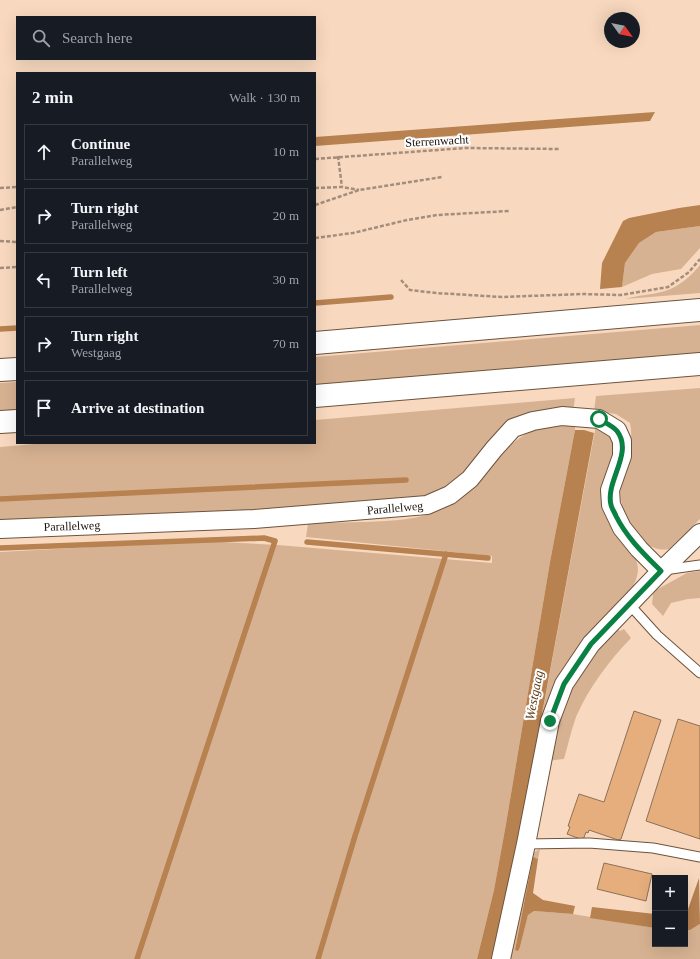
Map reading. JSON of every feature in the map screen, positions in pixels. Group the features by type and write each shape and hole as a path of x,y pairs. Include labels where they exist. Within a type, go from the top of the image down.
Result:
{"highway":[{"path":"316,343 700,310"},
{"path":"316,396 700,364"},
{"path":"0,370 16,369"},
{"path":"0,422 16,421"}],"street":[{"name":"Parallelweg","path":"0,529 254,519 428,505 450,495 470,478 494,448 513,428 533,421 562,416 599,419 616,430 622,441 622,456 610,490 611,505 622,528 661,571"},
{"path":"501,959 526,844 550,721 564,684 591,644 661,571 700,533"}],"lane":[{"path":"661,571 700,565"},
{"path":"629,604 657,634 700,673"},
{"path":"526,844 589,843 653,848 700,856"}],"path":[{"name":"Sterrenwacht","path":"316,159 338,156 465,148 560,149"},
{"path":"338,156 342,187"},
{"path":"316,205 359,190 442,177"},
{"path":"0,188 16,187"},
{"path":"316,188 342,187 359,190"},
{"path":"0,210 16,207"},
{"path":"316,238 353,233 407,220 437,215 509,211"},
{"path":"0,241 16,242"},
{"path":"401,280 410,290 436,293 502,297 621,294 668,287 689,272 700,259"},
{"path":"0,268 16,267"}],"shaded area":[{"path":"700,226 700,248 681,269 652,274 622,287 625,263 639,243 656,232"},
{"path":"700,265 700,293 625,299 670,289 685,280"},
{"path":"700,325 700,357 316,388 316,357"},
{"path":"16,382 16,411 0,412 0,383"},
{"path":"700,388 700,519 669,549 662,550 647,544 640,539 633,533 627,522 620,489 630,447 630,423 616,414 594,411 596,396"},
{"path":"575,398 573,412 525,414 513,418 488,444 466,471 443,490 410,503 0,522 0,447 34,444 316,444 316,420"},
{"path":"575,423 494,890 477,959 0,959 0,552 203,541 278,545 492,563 492,556 306,537 308,524 376,522 408,519 438,511 460,498 471,488 499,456 521,437 538,428"},
{"path":"596,425 610,437 614,452 604,506 606,516 633,553 638,568 637,577 633,586 587,635 554,683 544,717 517,849"},
{"path":"700,571 700,598 671,603 663,616 652,604 653,594 656,590 687,573"},
{"path":"617,629 620,631 624,629 631,638 607,665 587,695 576,717 564,759 546,761 561,714 572,689 589,662"},
{"path":"540,849 538,859 533,858 515,950 520,947 528,915 534,911 573,914 652,927 652,947 688,947 688,930 700,924 700,959 509,959 529,855"}],"water":[{"path":"655,112 650,121 316,146 316,137"},
{"path":"700,205 700,226 656,232 639,243 625,263 622,287 600,289 602,263 623,221 629,218"},
{"name":"Westgaag","path":"575,430 584,430 594,433 517,849 493,959 477,959 494,890 550,562"},
{"path":"533,857 538,859 533,893 543,900 575,906 573,914 534,911 528,915 518,951 515,950"},
{"path":"699,878 700,924 690,930 688,930 688,909"},
{"path":"592,907 652,914 652,928 590,918"}],"building":[{"path":"634,711 661,720 621,839 618,840 589,830 588,833 586,832 583,840 567,834 570,827 568,826 579,794 604,802"},
{"path":"678,719 700,726 700,839 646,821"},
{"path":"604,863 652,874 646,901 597,889"}],"waterway":[{"path":"316,303 391,297"},
{"path":"0,329 16,328"},
{"path":"0,499 406,480"},
{"path":"0,548 264,538 275,541 137,959"},
{"path":"307,542 488,558"},
{"path":"318,959 355,836 446,554"}],"route":[{"path":"550,721 564,684 591,644 661,571 622,528 611,505 610,490 622,456 622,441 616,430 599,419"}]}
